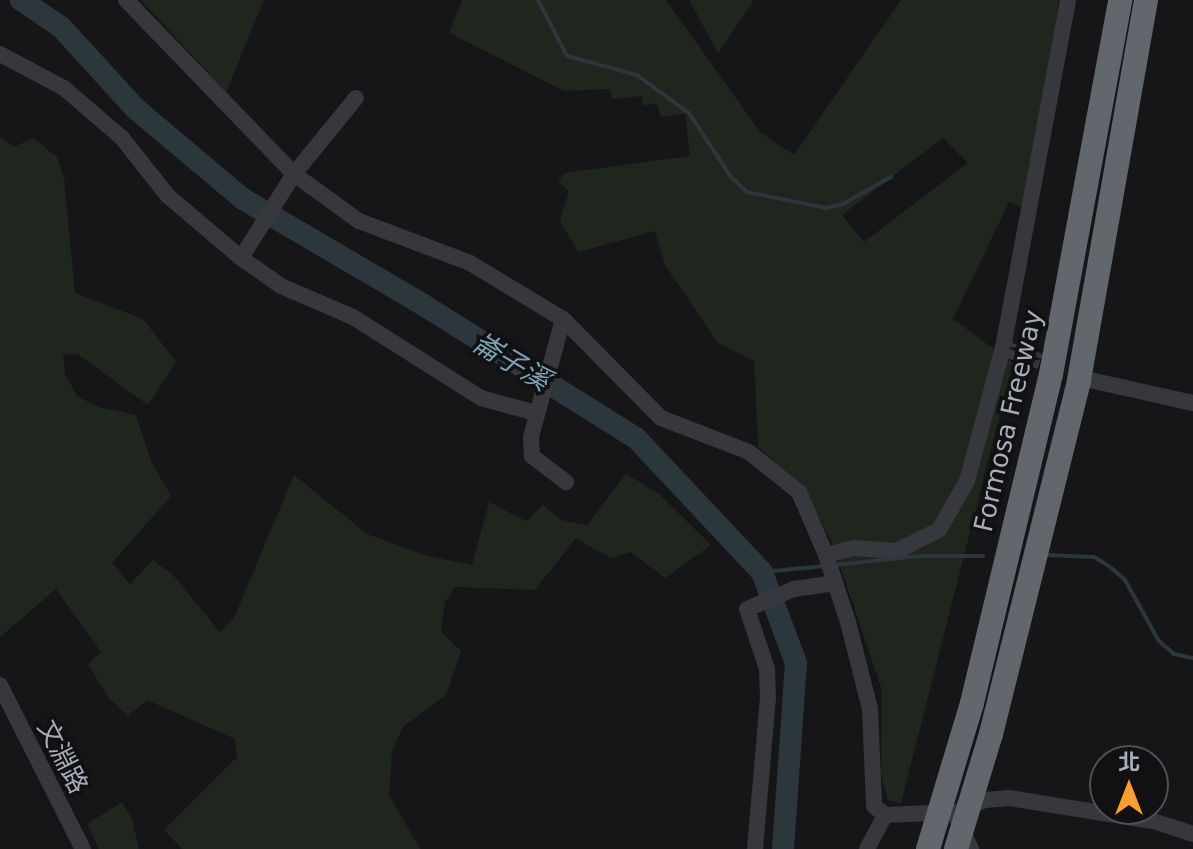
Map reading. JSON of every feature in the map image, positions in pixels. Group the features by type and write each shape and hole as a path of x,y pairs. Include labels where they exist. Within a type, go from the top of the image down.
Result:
{"highway":[{"name":"Formosa Freeway","path":"928,849 972,703 1051,374 1118,0"},
{"name":"Formosa Freeway","path":"956,849 991,734 1079,380 1147,0"}],"street":[{"path":"126,0 294,174 359,221 470,263 563,319 661,418 749,452 799,492 826,555 870,709 874,806 885,815 954,812 985,800 1009,798 1153,821 1193,834"},
{"path":"826,555 854,548 897,551 939,530 967,481 1003,348 1068,0"},
{"path":"0,54 64,88 122,138 168,196 241,258 281,286 353,317 481,398 536,413"},
{"path":"241,258 294,174 356,98"},
{"path":"563,319 536,413 532,456 566,482"},
{"path":"1003,348 1025,356"},
{"path":"1090,380 1193,403"},
{"path":"755,849 768,698 767,669 747,609 794,589 835,583"},
{"name":"文淵路","path":"0,685 83,849"},
{"path":"954,812 971,849"},
{"path":"867,849 885,815"}],"shaded area":[{"path":"141,0 264,0 226,92"},
{"path":"462,0 666,0 761,133 794,155 901,0 1059,0 1029,209 1009,202 953,319 1013,363 901,803 888,800 881,774 882,690 832,542 801,485 758,447 754,361 718,343 665,265 655,231 578,252 560,221 569,191 558,182 564,173 690,156 685,114 661,117 656,103 643,106 642,96 613,99 609,89 564,91 449,33","holes":["943,138 968,163 864,242 842,215"]},
{"path":"689,0 754,0 718,53"},
{"path":"0,137 14,147 33,138 57,157 64,179 75,293 143,319 176,362 148,405 77,354 63,355 65,374 77,396 98,407 136,415 152,463 171,496 112,563 130,584 153,560 173,575 220,632 234,618 294,475 367,534 428,556 472,565 489,502 526,521 543,505 561,520 587,525 626,474 659,494 711,545 665,578 631,552 610,558 576,538 535,590 455,587 445,602 441,632 461,651 446,695 403,727 392,751 389,794 420,849 182,849 164,830 237,757 235,739 147,700 128,716 108,697 88,664 101,652 56,589 0,637"},
{"path":"122,802 132,819 139,849 99,849 87,824"}],"waterway":[{"name":"崙子溪","path":"21,0 61,27 136,109 243,199 422,304 636,438 762,572 796,663 783,849"},
{"path":"538,0 567,56 637,75 689,113 731,177 747,192 826,208 843,204 891,177"},
{"path":"1047,555 1094,557 1109,566 1125,580 1159,641 1174,654 1193,658"},
{"path":"834,565 919,556 983,556"},
{"path":"762,572 825,566"}],"tunnel":[{"path":"1025,356 1088,379"}]}
